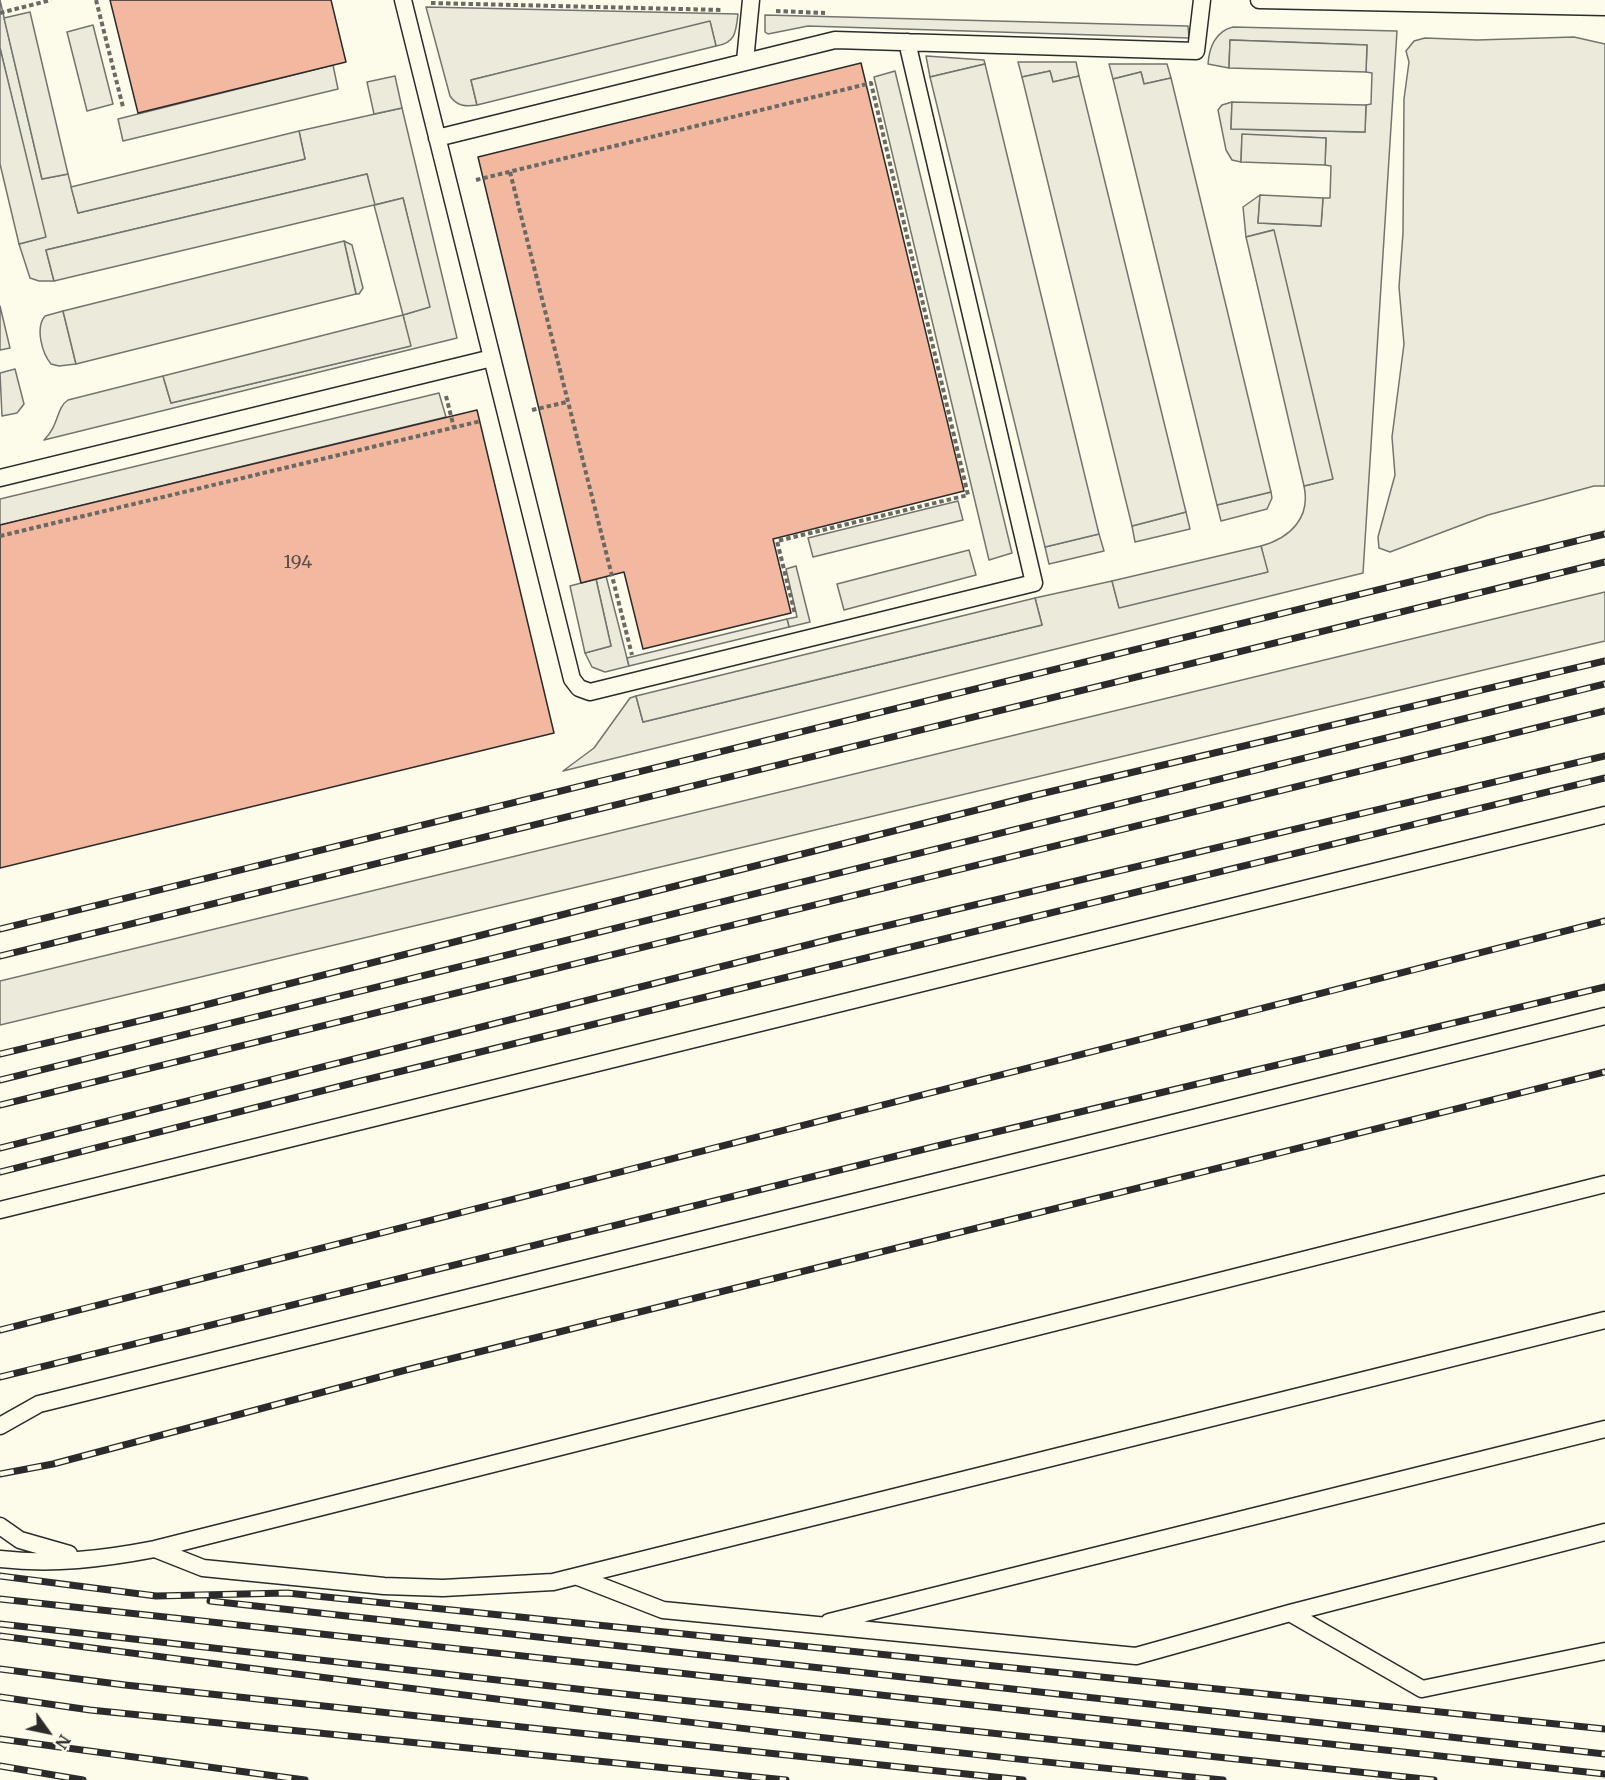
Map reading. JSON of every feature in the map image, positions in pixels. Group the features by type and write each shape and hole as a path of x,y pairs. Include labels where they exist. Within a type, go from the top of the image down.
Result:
{"lane":[{"path":"437,138 835,40 1196,51 1202,0"},
{"path":"1259,0 1605,7"},
{"path":"403,1 572,679 579,688 590,692 1034,583 907,42"},
{"path":"745,61 751,5"},
{"path":"0,478 492,358"},
{"path":"0,1210 1605,815"},
{"path":"0,1426 39,1404 1605,1016"},
{"path":"0,1559 63,1562 100,1559 155,1549 1605,1184"},
{"path":"155,1549 203,1568 384,1586 442,1588 526,1585 578,1577 1605,1320"},
{"path":"817,1625 1605,1430"},
{"path":"0,1526 20,1540 50,1551 100,1559"},
{"path":"578,1577 663,1610 1136,1656 1290,1613 1605,1532"},
{"path":"1290,1613 1422,1689 1605,1651"}],"path":[{"path":"0,13 51,0"},
{"path":"96,0 123,107"},
{"path":"403,1 751,5 833,13"},
{"path":"483,178 871,83 969,495 777,541 795,616 784,618"},
{"path":"510,172 632,655 642,652"},
{"path":"538,408 567,402"},
{"path":"451,416 454,428"},
{"path":"0,536 480,422"}],"shaded area":[{"path":"0,0 42,179 68,174 78,213 305,159 299,131 402,108 457,338 44,440 49,435 64,403 68,400 163,376 171,403 410,346 403,315 429,307 403,198 374,205 367,174 46,250 54,281 39,281 30,278 19,244 45,237 0,48"},
{"path":"426,7 738,14 734,35 728,42 716,46 710,22 471,80 477,105 469,106 458,104 450,96"},
{"path":"30,12 68,174 42,179 4,18"},
{"path":"765,15 1188,26 1189,38 808,26 768,34 765,32"},
{"path":"710,21 716,46 477,105 471,80"},
{"path":"93,25 113,104 87,111 67,32"},
{"path":"1233,27 1397,31 1363,573 563,771 594,748 630,698 636,696 643,722 1042,625 1035,598 1112,581 1119,607 1267,572 1261,546 1281,538 1296,525 1304,508 1304,486 1332,479 1273,230 1246,237 1243,207 1260,195 1258,223 1321,226 1323,198 1330,198 1331,166 1325,165 1326,138 1242,135 1241,162 1232,160 1226,150 1218,110 1222,105 1232,102 1231,129 1365,132 1366,105 1371,104 1372,73 1366,72 1367,45 1230,40 1229,68 1208,64 1214,41 1222,32"},
{"path":"1574,37 1605,44 1605,486 1594,486 1488,515 1390,552 1379,548 1378,537 1395,475 1392,437 1404,344 1399,287 1403,233 1404,99 1409,62 1406,51 1414,41 1425,38 1477,40"},
{"path":"1230,40 1367,45 1366,72 1229,68"},
{"path":"0,48 46,237 19,244 0,164"},
{"path":"926,56 984,60 985,64 930,77"},
{"path":"1018,62 1076,62 1079,76 1053,82 1050,71 1022,77"},
{"path":"985,64 1099,534 1045,547 930,77"},
{"path":"1109,64 1167,64 1171,78 1144,84 1141,72 1113,79"},
{"path":"333,65 338,89 123,141 118,119"},
{"path":"895,71 1012,553 989,560 874,77"},
{"path":"1050,71 1053,82 1079,76 1186,512 1132,526 1022,77"},
{"path":"1141,72 1144,84 1171,78 1271,492 1217,505 1113,79"},
{"path":"395,76 402,108 374,114 367,82"},
{"path":"1232,102 1366,105 1365,132 1231,129"},
{"path":"299,131 305,159 78,213 71,187"},
{"path":"1242,134 1326,138 1325,165 1241,162"},
{"path":"367,174 375,205 403,198 430,307 403,315 374,205 54,281 46,250"},
{"path":"1260,195 1323,198 1321,226 1258,223"},
{"path":"1274,230 1333,479 1304,486 1246,237"},
{"path":"344,241 352,245 363,288 359,294 356,294"},
{"path":"344,241 356,294 76,364 63,311"},
{"path":"0,306 10,348 0,350"},
{"path":"63,311 76,364 59,366 51,364 45,354 40,327 45,316"},
{"path":"403,315 411,346 171,403 163,376"},
{"path":"15,369 24,404 17,413 2,416 0,373"},
{"path":"439,393 446,417 0,525 0,499"},
{"path":"1271,492 1272,498 1267,509 1221,521 1217,505"},
{"path":"958,501 963,520 813,557 808,538"},
{"path":"1186,512 1190,529 1135,542 1132,526"},
{"path":"1099,534 1104,551 1049,564 1045,547"},
{"path":"1261,546 1268,572 1119,608 1112,581"},
{"path":"969,550 976,575 844,610 837,584"},
{"path":"796,566 810,622 789,627 787,619 797,617 786,569"},
{"path":"606,576 629,666 605,672 592,667 585,653 611,646 596,579"},
{"path":"596,579 611,646 585,653 570,586"},
{"path":"1605,592 1605,641 0,1025 0,981"},
{"path":"1035,598 1042,625 643,722 636,696"},
{"path":"787,619 789,627 629,666 627,658"}],"building":[{"path":"110,0 331,0 346,62 138,113"},
{"path":"861,63 964,491 773,539 791,613 643,649 624,572 581,583 478,157"},
{"path":"477,410 554,733 0,868 0,525"}],"railway":[{"path":"0,929 1605,534"},
{"path":"0,956 1605,562"},
{"path":"0,1054 189,1009 1036,795 1605,661"},
{"path":"0,1080 1605,684"},
{"path":"0,1105 1605,711"},
{"path":"0,1148 839,937 1605,756"},
{"path":"0,1172 361,1081 1605,778"},
{"path":"0,1330 1605,921"},
{"path":"0,1377 937,1146 1605,987"},
{"path":"0,1474 53,1464 402,1371 1605,1072"},
{"path":"0,1576 156,1596 287,1593 1605,1729"},
{"path":"0,1599 1605,1774"},
{"path":"210,1601 1605,1754"},
{"path":"0,1624 595,1691 1434,1780"},
{"path":"0,1636 611,1713 1223,1780"},
{"path":"0,1669 125,1685 1023,1780"},
{"path":"0,1697 90,1710 786,1780"},
{"path":"0,1739 305,1780"},
{"path":"0,1766 83,1780"}]}
